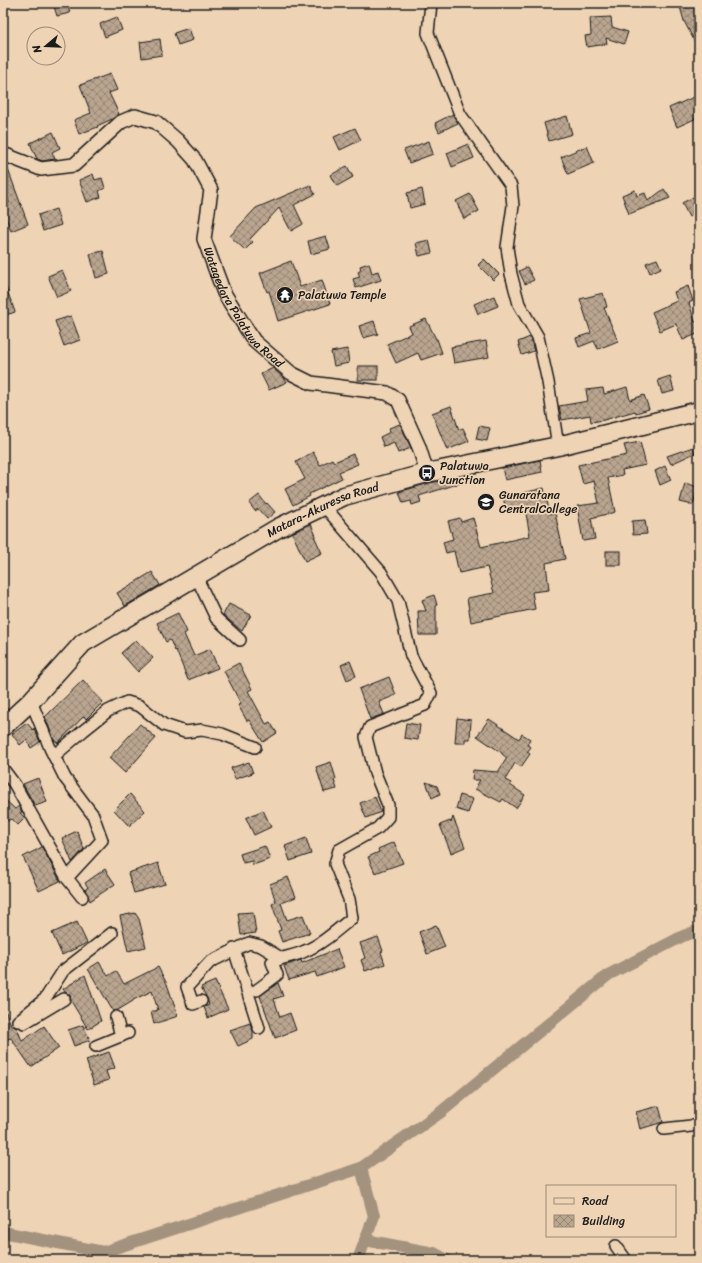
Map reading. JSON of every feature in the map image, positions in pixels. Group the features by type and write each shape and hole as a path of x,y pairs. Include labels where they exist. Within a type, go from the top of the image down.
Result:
{"highway":[{"name":"Matara-Akuressa Road","path":"3,727 31,701 83,643 278,528 344,496 427,473 558,446 699,411"}],"street":[{"path":"431,3 428,33 460,114 511,186 513,206 507,247 511,274 519,304 538,337 548,382 558,446"},
{"name":"Watagedara Palatuwa Road","path":"3,154 41,169 74,165 120,122 135,116 156,122 178,141 195,160 211,190 204,239 224,293 254,341 291,373 311,383 387,393 398,400 419,447 427,473"},
{"path":"258,990 277,976 272,962 281,958 305,952 332,935 352,918 349,899 335,864 339,850 378,828 388,816 388,804 375,774 366,737 370,727 425,705 431,693 411,656 398,601 381,572 324,506"},
{"path":"196,576 216,618 240,640"},
{"path":"31,701 65,778 93,815 102,840 67,878"},
{"path":"54,756 108,711 128,702 140,706 164,725 185,732 202,730 222,734 255,746"},
{"path":"3,769 15,786 67,878 82,898"},
{"path":"64,999 20,1023 44,999 63,971 112,933"},
{"path":"201,1002 193,1004 187,986 210,962 249,943 261,946 281,958"},
{"path":"234,949 259,1028"},
{"path":"96,1046 124,1034 116,1018"},
{"path":"664,1129 691,1126 699,1123"},
{"path":"616,1246 626,1260"}],"building":[{"path":"53,3 67,3 70,13 57,16"},
{"path":"679,3 694,3 699,21 699,50 684,21"},
{"path":"117,17 122,30 105,37 100,24"},
{"path":"611,17 612,27 628,32 624,44 606,38 607,44 587,47 585,36 591,35 590,18"},
{"path":"189,28 193,40 178,45 174,33"},
{"path":"160,39 162,55 142,58 140,42"},
{"path":"110,74 117,90 109,93 119,114 97,126 98,127 79,134 74,120 91,113 80,85"},
{"path":"694,97 699,108 699,117 677,127 669,108"},
{"path":"453,114 458,123 439,132 435,123"},
{"path":"567,116 572,134 549,141 544,123"},
{"path":"355,128 361,140 340,150 334,137"},
{"path":"53,132 60,148 52,152 55,159 42,161 37,159 30,143"},
{"path":"429,141 433,154 409,163 404,150"},
{"path":"468,144 474,158 452,167 447,153"},
{"path":"587,146 594,163 568,174 561,157"},
{"path":"3,163 6,164 28,224 11,231 3,210 3,205 9,203 3,188"},
{"path":"347,166 353,177 337,186 331,175"},
{"path":"93,174 95,180 102,178 105,188 99,191 101,197 87,202 79,180"},
{"path":"310,185 315,194 294,205 303,224 291,231 279,208 250,239 253,242 245,250 230,236 256,208"},
{"path":"422,189 425,204 410,208 407,193"},
{"path":"664,189 670,198 629,214 622,195 635,190 637,196 645,193 648,201"},
{"path":"470,194 479,211 464,219 456,201"},
{"path":"699,194 699,211 689,217 682,203"},
{"path":"56,209 61,225 43,231 38,215"},
{"path":"326,236 330,249 311,254 308,241"},
{"path":"429,240 432,253 419,256 416,243"},
{"path":"103,251 109,274 96,278 90,254"},
{"path":"484,259 499,274 493,280 478,265"},
{"path":"657,259 661,268 650,273 646,263"},
{"path":"291,261 300,287 322,280 330,304 278,321 269,291 267,292 260,273"},
{"path":"369,263 372,273 378,271 381,280 356,288 353,279 360,277 358,272 361,270 360,266"},
{"path":"527,267 534,280 525,284 519,271"},
{"path":"62,270 71,291 57,297 48,276"},
{"path":"3,282 15,312 3,316"},
{"path":"688,286 693,301 689,303 695,322 699,320 699,333 683,340 676,324 660,331 652,312 677,301 674,292"},
{"path":"603,293 607,307 604,308 618,341 598,349 594,341 579,347 576,338 591,333 580,299"},
{"path":"494,296 498,306 478,314 474,304"},
{"path":"71,316 80,340 64,346 55,321"},
{"path":"426,319 437,339 442,353 421,360 418,353 396,363 387,344 412,333 409,326"},
{"path":"374,321 378,334 363,338 359,326"},
{"path":"530,337 534,351 522,355 518,342"},
{"path":"486,341 489,357 454,363 451,347"},
{"path":"347,349 349,363 334,366 331,352"},
{"path":"358,366 378,366 378,380 358,380"},
{"path":"273,368 287,382 269,390 261,374"},
{"path":"670,376 674,391 662,394 658,380"},
{"path":"627,387 630,400 644,395 649,409 591,422 590,415 562,420 559,406 588,401 586,390 603,388 604,394"},
{"path":"451,406 459,430 463,428 469,441 447,450 432,413"},
{"path":"400,424 411,448 398,453 394,443 384,447 380,437 390,432 389,428"},
{"path":"479,426 490,428 487,441 476,439"},
{"path":"640,442 646,465 622,470 623,475 608,478 615,512 591,518 595,539 583,541 577,506 599,503 594,481 583,484 578,465 627,455 624,445"},
{"path":"693,447 695,453 671,464 667,456"},
{"path":"313,452 320,465 332,459 334,462 353,454 358,464 339,472 342,478 309,494 310,496 293,505 285,489 305,479 296,462"},
{"path":"540,460 542,472 505,480 502,468"},
{"path":"665,466 671,480 660,485 655,471"},
{"path":"466,476 467,481 419,496 421,502 412,505 411,501 403,503 399,492 429,483"},
{"path":"685,483 698,487 693,505 680,502"},
{"path":"544,488 550,514 555,513 565,559 546,563 549,590 532,592 535,609 471,622 467,598 494,593 487,567 459,573 454,551 446,553 443,542 453,539 448,521 460,518 461,522 473,518 481,547 530,536 525,508 507,512 503,498"},
{"path":"259,495 275,512 267,519 258,509 255,511 249,503"},
{"path":"645,520 647,534 633,535 632,521"},
{"path":"311,524 316,536 314,536 322,553 305,561 292,533"},
{"path":"606,551 621,551 621,565 606,565"},
{"path":"152,572 160,585 125,606 117,593"},
{"path":"434,595 437,605 436,635 419,635 418,611 426,611 422,600"},
{"path":"229,604 251,615 242,631 223,615"},
{"path":"178,613 187,632 184,634 194,656 210,649 218,668 188,680 176,650 175,651 170,640 166,642 157,623"},
{"path":"136,640 153,658 138,672 121,653"},
{"path":"350,661 356,676 347,680 341,665"},
{"path":"239,663 252,689 248,691 266,724 270,722 277,733 263,742 249,720 247,721 238,705 241,704 224,671"},
{"path":"389,677 396,695 379,702 384,714 370,719 359,689"},
{"path":"83,680 103,702 86,719 84,716 58,743 54,740 45,717"},
{"path":"457,718 471,720 470,739 465,739 465,743 455,743"},
{"path":"489,719 519,739 522,734 530,739 527,745 531,747 527,752 530,754 521,767 515,763 505,780 525,795 516,808 503,799 501,802 475,789 480,780 472,780 473,770 498,772 507,758 477,736"},
{"path":"27,723 33,730 34,728 40,742 31,748 26,740 20,745 12,734"},
{"path":"406,723 420,725 418,740 404,738"},
{"path":"140,724 156,738 125,773 109,758"},
{"path":"249,762 253,773 235,779 231,768"},
{"path":"331,762 337,789 324,792 316,767"},
{"path":"38,778 47,802 35,806 23,784"},
{"path":"426,782 437,786 440,794 432,798"},
{"path":"130,794 145,811 129,826 114,810"},
{"path":"460,795 473,799 468,813 456,809"},
{"path":"375,797 381,812 366,818 360,803"},
{"path":"3,798 15,809 19,806 22,812 20,813 25,818 18,825 11,819 3,823"},
{"path":"263,810 271,827 254,835 246,818"},
{"path":"453,817 465,847 451,853 440,825 450,821 451,823"},
{"path":"77,831 84,849 72,862 62,838"},
{"path":"306,838 311,854 290,861 285,846"},
{"path":"394,842 403,863 375,873 368,857 379,852 378,849"},
{"path":"265,846 270,859 253,865 252,861 243,863 240,854"},
{"path":"42,847 60,881 39,891 23,857"},
{"path":"158,863 165,884 134,893 128,873"},
{"path":"105,869 115,884 90,901 85,890 88,887 85,883"},
{"path":"288,877 296,897 281,903 287,920 303,915 310,933 282,942 278,931 281,930 272,904 276,902 270,884"},
{"path":"253,912 256,933 241,935 238,913"},
{"path":"135,913 139,919 146,947 128,951 120,916"},
{"path":"77,922 87,943 62,955 52,933"},
{"path":"436,925 445,947 427,954 419,932"},
{"path":"378,937 383,951 381,952 385,964 365,971 361,960 365,958 360,943"},
{"path":"337,949 344,967 317,977 315,972 289,980 284,966 301,960 302,963"},
{"path":"99,962 108,976 116,971 124,984 158,967 167,984 178,1016 154,1024 151,1012 158,1010 152,991 133,1000 118,1010 113,1011 88,969"},
{"path":"85,975 101,1021 88,1029 71,1001 70,995 63,989"},
{"path":"215,981 228,1009 208,1018 204,1007 209,1005 201,987"},
{"path":"278,983 283,996 274,999 280,1017 290,1013 296,1030 275,1038 260,996"},
{"path":"3,1005 11,1025 17,1028 22,1041 44,1026 59,1048 31,1067 11,1038 3,1040"},
{"path":"250,1023 253,1031 253,1039 238,1046 230,1030"},
{"path":"83,1025 90,1040 74,1046 68,1030"},
{"path":"109,1052 115,1068 106,1071 109,1080 94,1085 86,1060"},
{"path":"659,1106 663,1122 640,1129 636,1112"}],"waterway":[{"path":"3,1232 103,1252 361,1168 441,1112 608,975 683,936 699,930"},
{"path":"358,1260 374,1216 361,1168"},
{"path":"365,1240 434,1253 447,1260"}],"place":[{"name":"Palatuwa Temple","path":"285,295"},
{"name":"Palatuwa Junction","path":"427,473"},
{"name":"Gunaratana CentralCollege","path":"486,502"}]}
